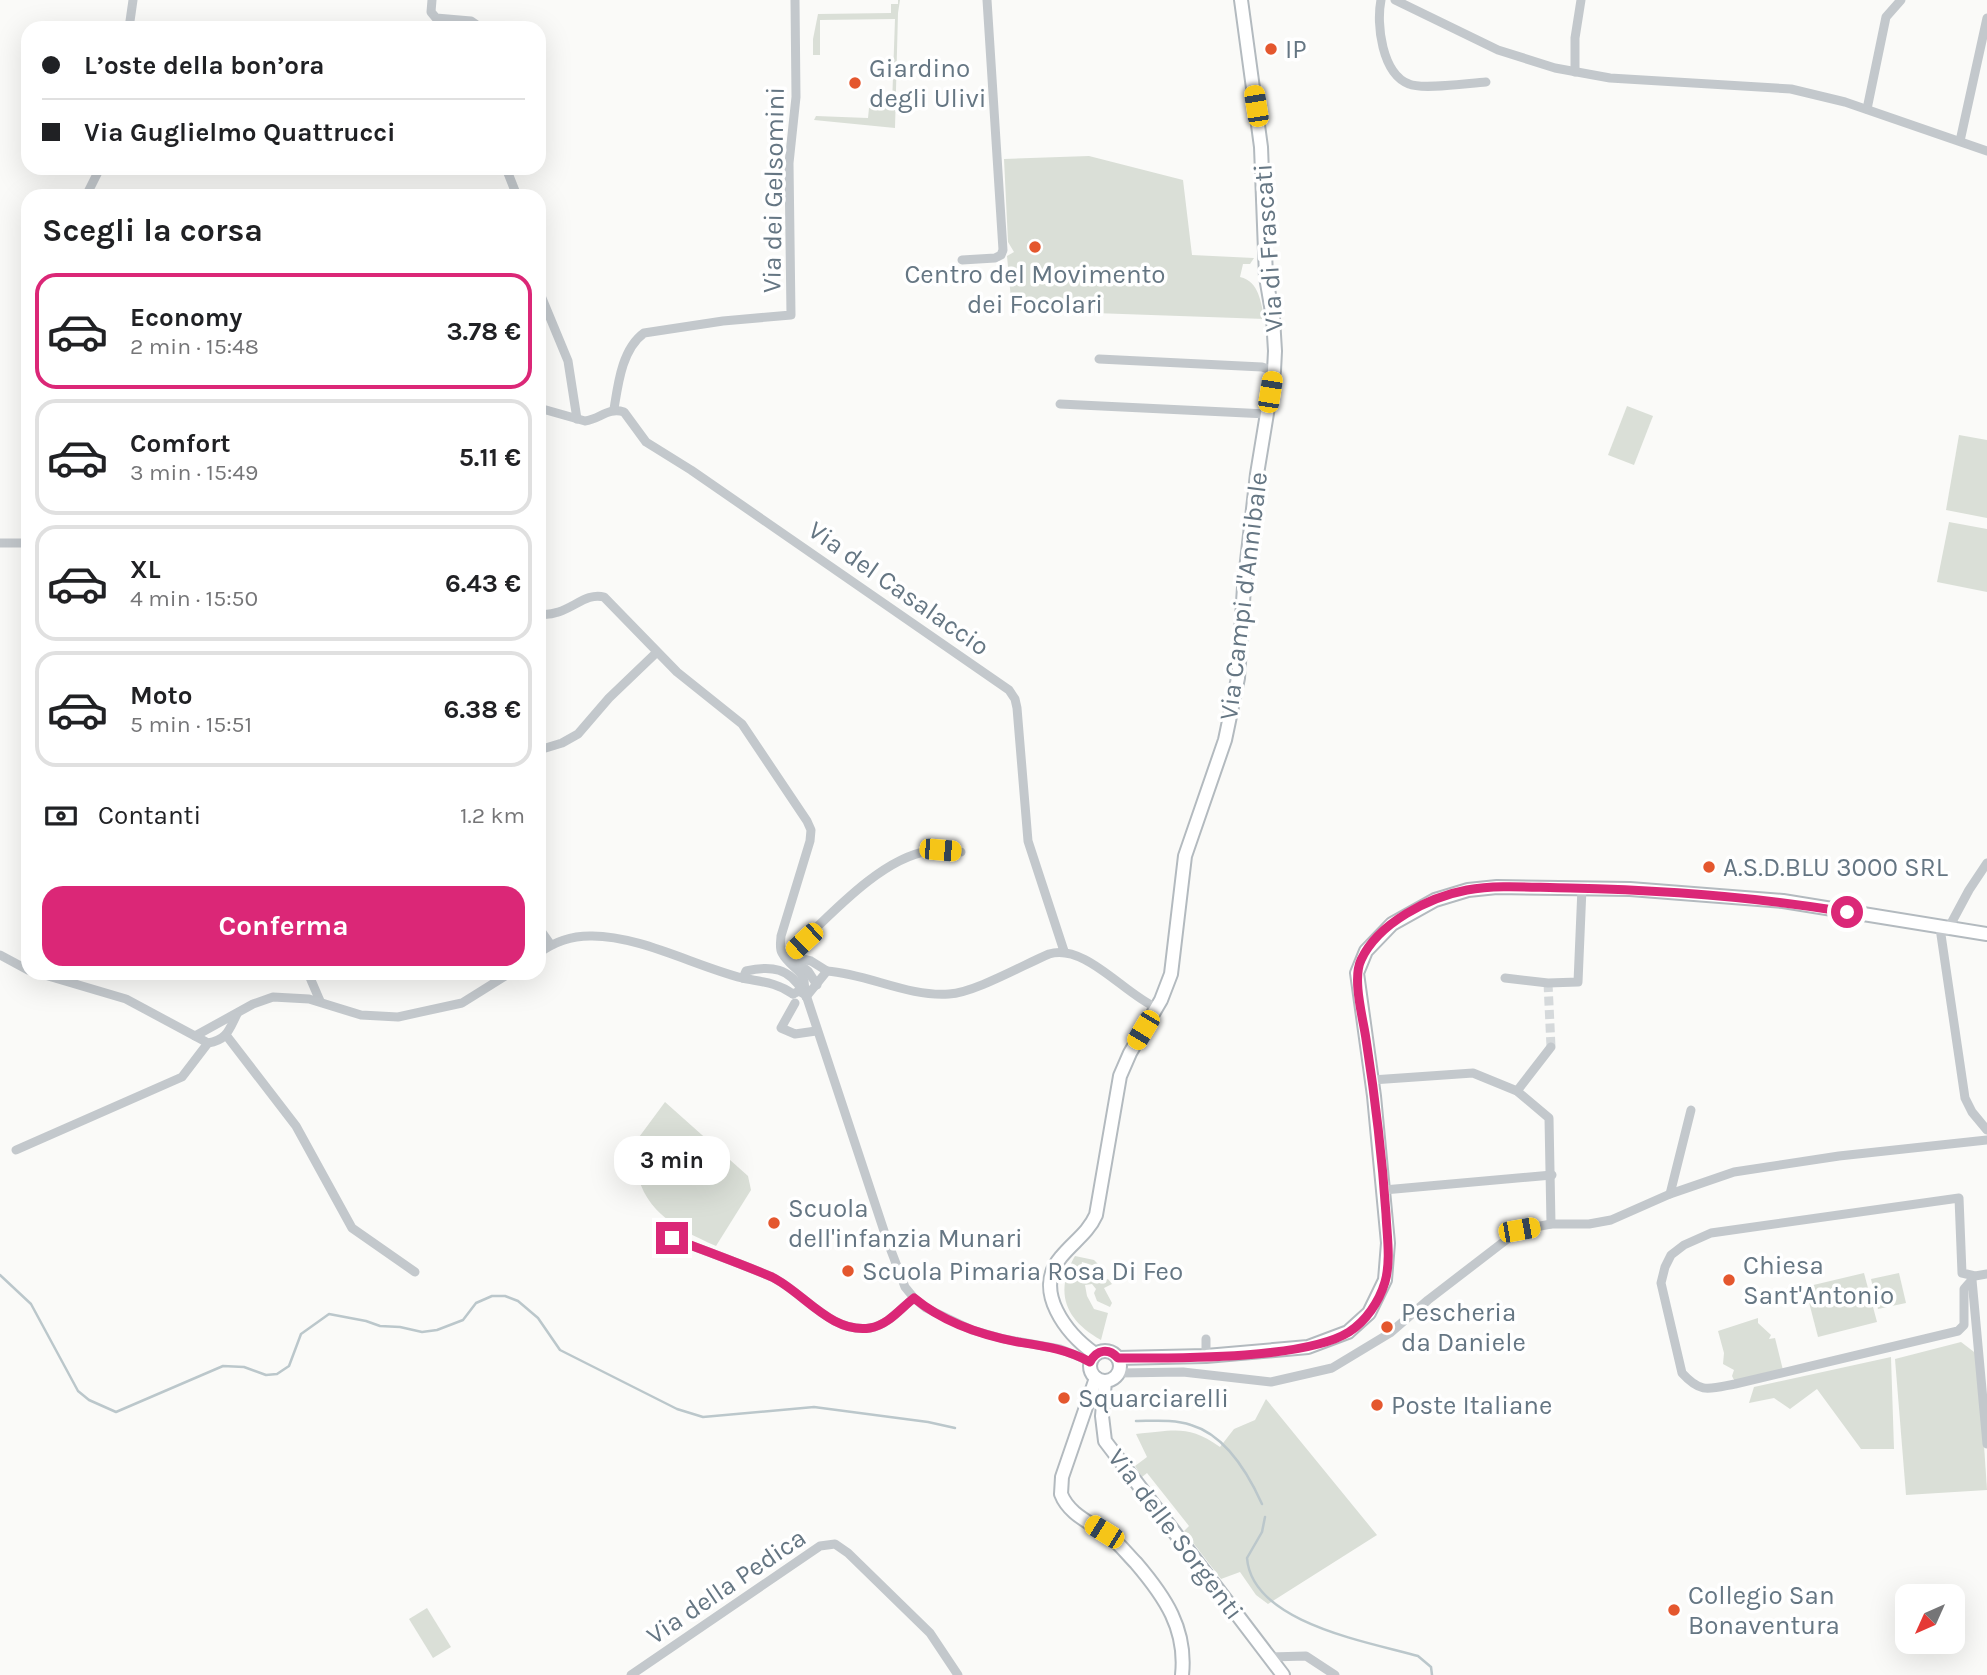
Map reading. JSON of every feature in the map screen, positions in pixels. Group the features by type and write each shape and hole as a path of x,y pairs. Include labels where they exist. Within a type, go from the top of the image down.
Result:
{"main road":[{"name":"Via di Frascati","path":"1241,0 1261,147 1266,277 1274,329 1274,371 1267,414"},
{"name":"Via Campi d'Annibale","path":"1093,1358 1061,1319 1051,1295 1051,1275 1058,1260 1087,1231 1096,1215 1120,1076 1167,988 1174,962 1180,883 1186,850 1221,753 1235,698 1256,486 1267,414"},
{"path":"1118,1358 1119,1373 1113,1379 1101,1380 1090,1371 1093,1358 1107,1351 1118,1358 1206,1356 1308,1347 1337,1337 1357,1325 1376,1304 1385,1280 1388,1243 1372,1080 1357,973 1366,951 1392,924 1434,900 1468,890 1497,887 1630,889 1783,901 1987,934"},
{"path":"1101,1380 1062,1477 1060,1494 1073,1511 1118,1544 1166,1602 1181,1638 1182,1675"},
{"name":"Via delle Sorgenti","path":"1101,1380 1105,1441 1283,1675"}],"street":[{"path":"130,21 133,0"},
{"path":"432,0 431,12 436,18 472,21"},
{"name":"Via dei Gelsomini","path":"614,410 622,367 635,342 644,333 723,321 791,315 789,163 796,105 795,0"},
{"path":"962,260 997,258 1003,250 987,0"},
{"path":"1381,0 1379,20 1382,45 1400,79 1419,86 1486,82"},
{"path":"1395,0 1508,54 1575,72 1640,81 1783,88 1867,109 1987,151"},
{"path":"1575,72 1581,0"},
{"path":"1867,109 1886,15 1900,0"},
{"path":"1959,141 1987,18"},
{"path":"546,308 566,356 577,419"},
{"name":"Via di Frascati","path":"1099,359 1262,368 1274,371"},
{"path":"1060,404 1267,414"},
{"path":"546,410 590,420 614,410"},
{"name":"Via del Casalaccio","path":"614,410 628,415 639,434 651,446 701,477 1012,693 1017,708 1028,841 1064,951"},
{"path":"0,543 21,543"},
{"path":"546,614 561,613 591,596 598,595 608,600 684,678 743,724 755,740 809,825 810,841 781,936 783,955 801,973 805,984 801,996 781,1028 795,1034 816,1031"},
{"path":"546,747 575,737 609,698 657,652"},
{"path":"784,953 881,870 923,852 961,852"},
{"path":"1987,863 1944,928 1944,950 1965,1098 1972,1112 1987,1130"},
{"path":"1505,978 1548,983 1578,982 1582,888"},
{"path":"546,948 581,936 606,937 715,969 745,974 801,996"},
{"path":"546,938 551,945"},
{"path":"784,953 807,959 827,971 855,975 922,992 949,995 970,989 1049,954 1064,951 1080,957 1137,998 1157,1008"},
{"path":"784,953 808,971 817,985"},
{"path":"0,956 21,966"},
{"path":"745,974 760,968 775,968 785,972 796,982 816,1031 900,1277 914,1298 939,1315 972,1330 1093,1358"},
{"path":"801,996 817,985 827,971"},
{"path":"62,980 126,999 208,1043 220,1041 237,1014"},
{"path":"311,980 320,1002"},
{"path":"195,1036 257,1002 273,997 299,997 385,1018 462,1003 499,980"},
{"path":"226,1035 296,1126 352,1228 415,1272"},
{"path":"16,1150 182,1077 208,1043"},
{"path":"1517,1091 1551,1047"},
{"path":"1372,1080 1473,1073 1517,1091 1549,1118 1551,1224"},
{"path":"1670,1194 1691,1110"},
{"path":"1119,1373 1183,1372 1271,1382 1332,1368 1390,1333 1427,1300 1519,1230 1551,1224 1605,1221 1631,1213 1670,1194 1734,1172 1839,1156 1987,1140"},
{"path":"1384,1190 1552,1175"},
{"path":"1973,1278 1962,1273 1959,1198 1711,1233 1684,1245 1671,1255 1661,1283 1682,1373 1692,1384 1703,1390 1958,1331 1964,1325 1964,1289 1973,1278 1987,1274"},
{"path":"672,1238 775,1279 830,1318 856,1328 882,1324 914,1298"},
{"path":"1973,1278 1987,1444"},
{"path":"1206,1339 1206,1356"},
{"name":"Via della Pedica","path":"631,1675 820,1546 835,1544 848,1553 930,1633 958,1675"},
{"path":"1270,1657 1307,1656 1335,1675"}],"shaded area":[{"path":"900,0 895,128 814,120 816,116 868,118 869,108 892,105 895,19 820,20 820,55 813,55 818,14 891,13 891,4 898,4"},
{"path":"1089,156 1183,180 1192,255 1254,258 1250,264 1243,264 1240,277 1252,283 1255,288 1265,319 1012,310 1007,256 1014,252 1008,242 1004,159"},
{"path":"1627,406 1653,416 1634,465 1608,455"},
{"path":"1959,435 1987,440 1987,518 1946,510"},
{"path":"1949,522 1987,529 1987,592 1937,582"},
{"path":"665,1102 748,1176 751,1190 716,1246 673,1223 651,1204 638,1177 635,1160 631,1159 631,1148"},
{"path":"1075,1256 1094,1260 1102,1268 1082,1262 1079,1277 1101,1283 1108,1279 1112,1284 1104,1288 1112,1303 1110,1307 1097,1301 1094,1293 1096,1289 1092,1284 1085,1285 1094,1309 1108,1313 1101,1340 1079,1324 1067,1304 1065,1282"},
{"path":"1864,1273 1877,1322 1818,1337 1805,1287"},
{"path":"1899,1273 1906,1303 1878,1309 1871,1279"},
{"path":"1758,1318 1758,1323 1771,1335 1769,1339 1775,1338 1783,1370 1735,1382 1732,1376 1734,1370 1723,1364 1724,1353 1718,1331"},
{"path":"1961,1342 1978,1355 1987,1490 1906,1495 1895,1359"},
{"path":"1891,1357 1894,1449 1861,1449 1817,1389 1790,1409 1774,1398 1749,1403 1754,1387"},
{"path":"1266,1399 1377,1535 1268,1604 1256,1595 1240,1572 1221,1579 1184,1531 1189,1526 1147,1473 1142,1477 1135,1466 1147,1457 1136,1434 1189,1432 1220,1447 1234,1429 1255,1420"},
{"path":"427,1608 451,1647 433,1658 409,1619"}],"waterway":[{"path":"0,1275 31,1304 78,1391 89,1400 116,1412 223,1366 244,1367 266,1375 277,1374 289,1366 301,1334 329,1314 422,1332 437,1330 463,1320 476,1303 492,1296 505,1296 518,1301 538,1318 560,1350 677,1409 703,1417 814,1407 955,1428"},
{"path":"1136,1421 1184,1423 1214,1437 1225,1446 1242,1468 1262,1504"},
{"path":"1265,1517 1262,1532 1247,1558 1254,1580 1269,1599 1290,1614 1316,1626 1418,1656 1431,1667 1432,1675"}],"tunnel":[{"path":"1548,983 1551,1047"}],"place":[{"name":"IP","path":"1271,49"},
{"name":"Giardino degli Ulivi","path":"855,83"},
{"name":"Centro del Movimento dei Focolari","path":"1035,247"},
{"name":"A.S.D.BLU 3000 SRL","path":"1709,867"},
{"name":"Scuola dell'infanzia Munari","path":"774,1223"},
{"name":"Scuola Pimaria Rosa Di Feo","path":"848,1271"},
{"name":"Chiesa Sant'Antonio","path":"1729,1280"},
{"name":"Pescheria da Daniele","path":"1387,1327"},
{"name":"Squarciarelli","path":"1064,1398"},
{"name":"Poste Italiane","path":"1377,1405"},
{"name":"Collegio San Bonaventura","path":"1674,1610"}],"route":[{"path":"672,1238 775,1279 830,1318 856,1328 882,1324 914,1298 926,1308 972,1330 1060,1349 1090,1362 1095,1354 1103,1351 1112,1352 1118,1358 1142,1358 1206,1356 1308,1347 1337,1337 1357,1325 1376,1304 1387,1272 1384,1190 1357,973 1366,951 1392,924 1434,900 1468,890 1497,887 1630,889 1783,901 1847,912"}]}
